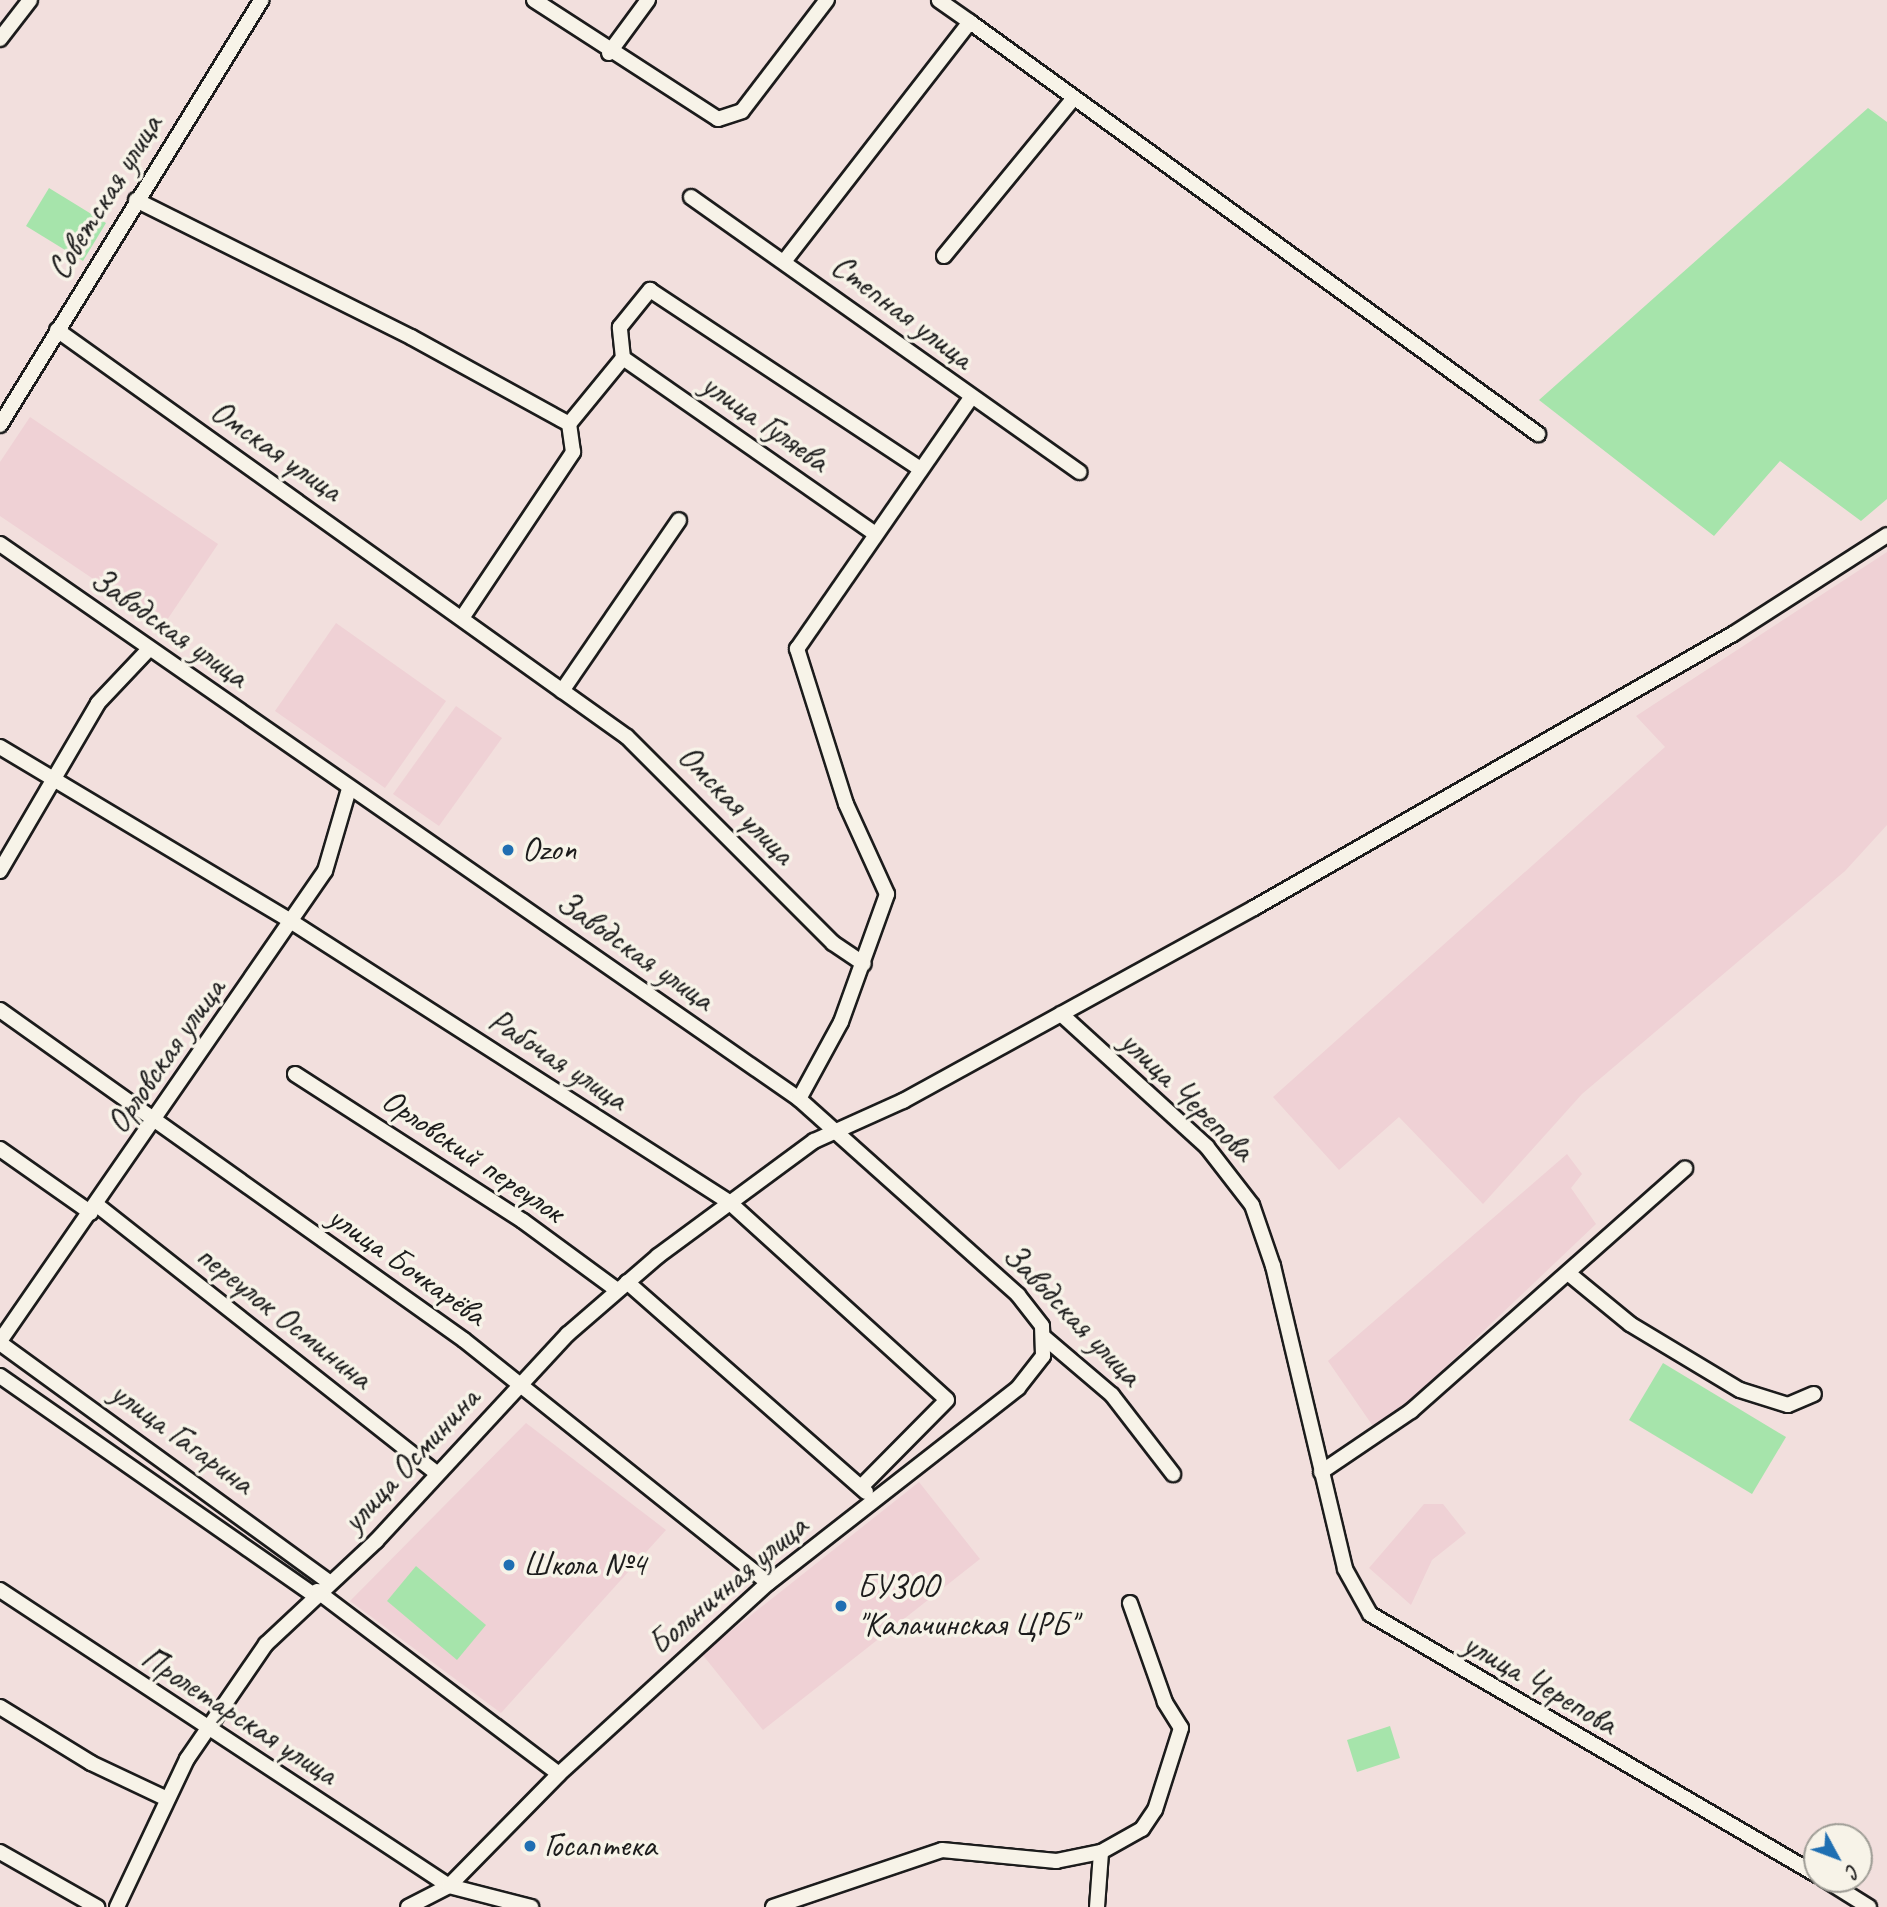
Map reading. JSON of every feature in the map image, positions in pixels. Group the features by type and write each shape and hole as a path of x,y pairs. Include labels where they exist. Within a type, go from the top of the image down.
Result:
{"street":[{"path":"0,38 30,0"},
{"name":"Советская улица","path":"0,425 261,0"},
{"path":"534,0 703,114 730,119 827,0"},
{"path":"609,53 648,0"},
{"path":"939,0 1538,434"},
{"path":"786,259 970,22"},
{"path":"944,256 1074,98"},
{"name":"Степная улица","path":"691,197 786,259 970,400 1079,472"},
{"path":"136,200 411,337 569,424"},
{"path":"462,618 573,453 569,424 623,358 620,327 644,295 658,292 920,469"},
{"name":"Омская улица","path":"57,330 462,618 660,764 742,855 864,964"},
{"name":"улица Гуляева","path":"623,358 874,533"},
{"path":"799,1099 864,964 887,894 846,804 797,649 874,533 970,400"},
{"path":"562,691 679,520"},
{"name":"улица Осминина","path":"117,1907 167,1799 204,1729 266,1644 436,1474 517,1386 622,1286 729,1202 838,1129 1061,1014 1733,634 1887,535"},
{"name":"Заводская улица","path":"0,544 349,789 799,1099 838,1129 1018,1295 1045,1338 1112,1395 1173,1474"},
{"path":"0,871 98,703 149,649"},
{"name":"Рабочая улица","path":"0,747 292,922 729,1202 947,1400 860,1487"},
{"name":"Орловская улица","path":"0,1342 155,1122 325,872 349,789"},
{"name":"улица Бочкарёва","path":"0,1010 464,1340 517,1386 768,1583"},
{"name":"улица Черепова","path":"1061,1014 1207,1147 1252,1205 1266,1237 1345,1569 1370,1614 1803,1867"},
{"name":"Орловский переулок","path":"295,1074 622,1286 875,1500"},
{"name":"переулок Осминина","path":"0,1149 94,1209 436,1474"},
{"path":"1321,1472 1411,1410 1685,1169"},
{"path":"1568,1273 1630,1325 1740,1390 1788,1405 1814,1394"},
{"name":"Больничная улица","path":"408,1907 449,1886 559,1774 768,1583 1018,1388 1043,1356 1045,1338"},
{"name":"улица Гагарина","path":"0,1342 559,1774"},
{"name":"улица Гагарина","path":"0,1376 320,1589"},
{"name":"Пролетарская улица","path":"0,1590 204,1729 449,1886 531,1907"},
{"path":"773,1907 942,1850 1045,1861 1101,1852 1152,1817 1180,1735 1130,1603"},
{"path":"0,1707 91,1763 167,1799"},
{"path":"0,1852 97,1907"},
{"path":"1097,1907 1101,1852"},
{"path":"1846,1893 1869,1907"}],"shaded area":[{"path":"30,417 218,544 163,626 0,516 0,462"},
{"path":"1887,552 1887,825 1845,871 1582,1094 1483,1204 1399,1117 1339,1170 1273,1097 1665,747 1636,716"},
{"path":"336,623 446,701 385,788 275,711"},
{"path":"456,706 502,738 439,826 393,794"},
{"path":"1567,1154 1582,1174 1571,1188 1596,1224 1377,1432 1328,1361"},
{"name":"Школа №4","path":"526,1423 666,1530 501,1713 350,1601"},
{"name":"БУЗОО \"Калачинская ЦРБ\"","path":"919,1482 980,1559 763,1730 702,1654"},
{"path":"1424,1504 1443,1504 1466,1533 1432,1560 1411,1605 1369,1568"}],"green space":[{"path":"1868,108 1887,122 1887,499 1861,521 1780,461 1714,536 1539,400"},
{"path":"49,188 106,223 83,261 26,226"},
{"path":"1663,1363 1786,1437 1752,1494 1629,1420"},
{"path":"416,1566 486,1625 457,1660 387,1601"},
{"path":"1390,1726 1400,1758 1357,1772 1347,1740"}],"place":[{"name":"Ozon","path":"508,850"},
{"name":"Школа №4","path":"509,1565"},
{"name":"БУЗОО \"Калачинская ЦРБ\"","path":"841,1606"},
{"name":"Госаптека","path":"530,1846"}]}
